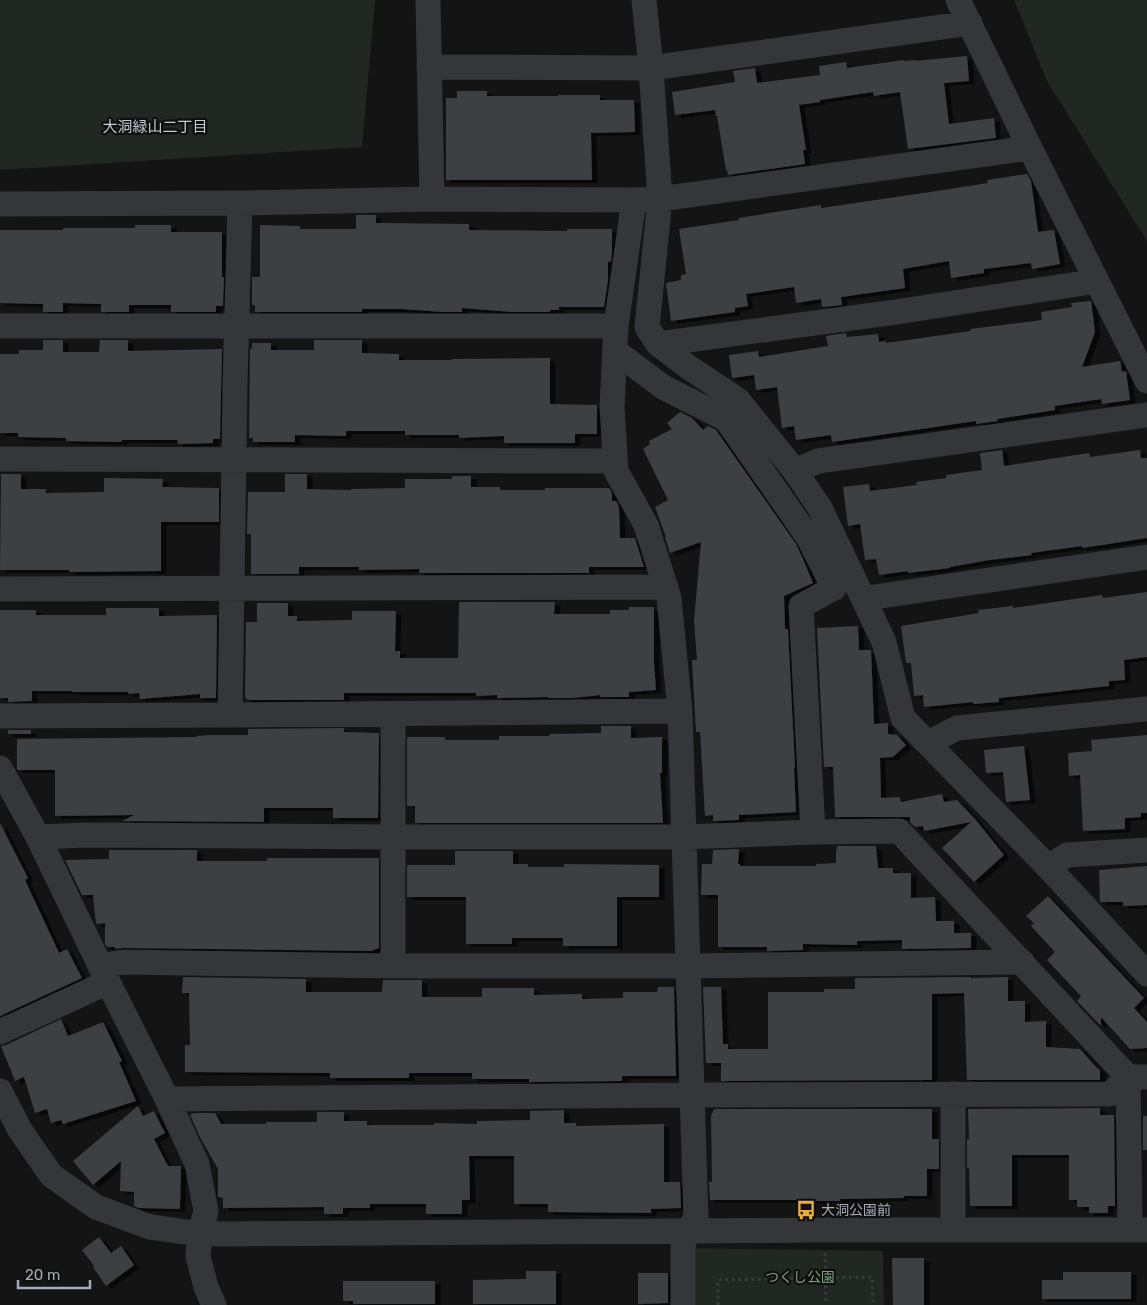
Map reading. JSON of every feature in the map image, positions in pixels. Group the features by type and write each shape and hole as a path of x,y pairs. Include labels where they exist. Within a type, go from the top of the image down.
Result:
{"street":[{"path":"428,0 432,199"},
{"path":"644,0 651,68 660,199 647,327 658,344 738,400 795,471 820,508 884,642 903,718 1048,866 1147,974"},
{"path":"958,0 1147,381"},
{"path":"429,66 651,68 970,24"},
{"path":"0,204 240,203 432,199 660,199 1030,148"},
{"path":"634,200 616,326 612,407 616,471 646,525 669,598 680,711 696,1218 687,1231 683,1247 683,1305"},
{"path":"230,715 236,325 240,203"},
{"path":"658,344 896,312 1097,281"},
{"path":"0,326 616,326"},
{"path":"614,351 663,387 726,419 808,537 834,588 801,606 813,832"},
{"path":"795,471 818,460 1147,415"},
{"path":"0,459 615,461"},
{"path":"865,602 874,597 1147,557"},
{"path":"0,589 666,587"},
{"path":"928,743 957,728 1147,709"},
{"path":"0,716 680,711"},
{"path":"393,714 393,966"},
{"path":"0,768 38,837 197,1164 206,1211 200,1234 198,1256 206,1287 214,1305"},
{"path":"0,1091 20,1130 52,1175 96,1207 150,1227 200,1234 1139,1230 1137,1077 1022,962 899,831 683,837 393,838 87,835 38,837"},
{"path":"1048,866 1067,855 1147,850"},
{"path":"0,1032 123,962 393,966 689,966 1022,962"},
{"path":"167,1099 1110,1094 1137,1077"},
{"path":"953,1094 953,1230"}],"path":[{"path":"718,1305 718,1280 872,1277 873,1305"},
{"path":"826,1278 826,1305"}],"green space":[{"path":"0,0 375,0 362,147 0,170"},
{"path":"1014,0 1147,0 1147,241 1047,81"},
{"name":"つくし公園","path":"691,1248 883,1251 884,1305 693,1305"}],"building":[{"path":"967,56 969,81 944,83 949,124 994,118 996,138 908,149 900,92 874,96 873,92 799,105 806,150 803,150 805,164 728,175 715,110 675,115 672,92 735,82 733,71 755,68 757,83 820,75 819,66 846,62 847,68 904,60 915,61"},
{"path":"457,91 487,91 487,96 600,95 600,100 634,100 635,132 591,133 592,180 446,180 446,98 457,98"},
{"path":"1027,174 1031,181 1038,232 1054,230 1060,264 1032,269 1031,263 984,269 984,273 951,278 949,261 903,269 905,288 841,297 842,305 822,307 821,299 796,303 794,287 746,294 748,306 735,308 735,312 671,321 666,283 681,280 681,275 686,274 679,229 821,205 821,208 988,183 987,180"},
{"path":"356,215 376,215 376,223 469,224 469,230 567,231 567,229 612,229 611,262 608,261 608,280 604,307 559,307 559,310 550,310 550,312 512,312 462,308 462,312 362,309 362,312 255,312 255,305 252,305 252,277 260,277 260,225 300,226 300,229 356,229"},
{"path":"135,225 171,225 171,232 222,232 223,306 216,306 216,312 171,312 171,305 129,305 129,312 101,312 101,304 63,303 63,312 43,312 43,304 0,303 0,230 135,228"},
{"path":"1091,301 1095,332 1082,367 1120,361 1122,372 1126,371 1130,400 1102,404 1101,399 1055,406 1055,410 997,419 998,421 976,424 976,421 832,442 831,435 796,440 794,426 782,428 777,387 756,390 754,375 732,378 729,355 758,351 759,357 828,346 826,336 846,333 847,337 878,334 879,342 886,341 886,343 971,331 970,329 1042,320 1041,312 1072,307 1071,303"},
{"path":"43,340 63,340 63,352 99,352 100,340 128,340 128,351 222,349 220,439 213,439 213,443 178,444 177,440 122,440 122,442 66,441 66,438 18,437 18,433 0,433 0,354 19,354 19,350 43,350"},
{"path":"314,340 362,340 362,353 399,354 399,360 550,358 550,404 597,405 597,434 575,434 575,443 504,443 504,436 459,438 459,435 405,435 405,431 346,431 346,436 295,435 295,442 253,442 253,438 249,438 250,349 252,349 252,343 271,343 271,350 314,350"},
{"path":"680,412 692,418 703,430 708,426 716,430 796,544 813,583 784,596 785,629 788,629 796,812 739,815 739,820 713,821 713,815 705,816 700,732 696,732 692,660 697,660 694,621 701,542 670,553 655,507 668,500 643,449 650,444 649,441 672,429 667,423"},
{"path":"1002,450 1004,466 1089,453 1090,457 1140,450 1141,458 1147,458 1147,538 1082,548 1082,546 1031,553 1032,555 908,573 908,571 879,575 876,559 865,560 860,524 848,526 843,487 869,484 870,491 917,485 916,482 946,478 946,475 982,470 980,453"},
{"path":"1,474 21,474 21,489 46,489 46,493 104,492 104,478 163,479 162,487 219,488 219,522 161,522 161,571 69,572 69,570 0,570"},
{"path":"285,474 307,474 307,489 405,488 405,479 452,479 452,476 471,476 471,487 500,487 500,490 609,488 612,493 612,501 616,501 619,507 620,538 635,538 644,567 589,567 589,573 419,573 419,569 359,570 359,567 299,567 299,574 251,574 251,534 247,534 248,492 285,492"},
{"path":"1147,592 1147,657 1124,660 1125,680 1109,681 1109,686 999,698 999,702 973,704 973,702 924,707 923,695 914,696 911,663 906,663 901,626 979,613 978,610 1013,606 1013,608 1102,595 1103,598"},
{"path":"459,602 555,602 554,614 610,614 610,610 629,610 629,607 654,607 656,690 629,692 629,697 600,697 600,695 573,698 497,698 497,695 476,696 476,693 344,693 344,700 247,700 245,698 246,622 257,622 257,603 288,603 288,616 297,616 297,621 352,620 352,611 396,611 395,651 400,651 400,658 458,658"},
{"path":"106,608 159,608 159,616 217,615 216,698 200,698 200,694 140,699 139,693 128,694 128,692 32,691 32,701 8,702 8,698 0,698 0,610 36,610 36,615 106,615"},
{"path":"858,626 859,650 871,650 874,724 888,723 888,734 897,735 906,745 893,757 880,758 881,798 900,797 901,802 942,794 944,802 957,800 1004,855 974,882 942,848 971,822 924,831 923,826 915,827 910,822 910,817 835,817 833,767 824,767 817,628"},
{"path":"601,726 631,726 631,738 662,737 662,773 660,773 663,823 415,823 415,806 407,806 407,737 445,737 445,740 499,740 499,736 601,733"},
{"path":"344,728 344,732 379,733 378,818 333,818 333,808 264,808 264,822 122,821 134,815 55,816 55,770 17,769 17,739 197,737 209,735 248,735 248,729"},
{"path":"8,730 31,730 31,734 8,734"},
{"path":"1147,735 1147,813 1141,813 1141,817 1125,818 1125,829 1083,831 1080,775 1069,776 1068,753 1092,751 1091,740"},
{"path":"1024,746 1030,800 1006,802 1003,772 986,773 984,750"},
{"path":"0,823 28,878 25,880 59,953 67,949 82,978 0,1016"},
{"path":"837,846 876,846 878,868 893,868 893,873 911,873 911,898 935,897 936,921 954,921 954,933 971,933 971,948 902,949 902,940 857,941 857,945 803,944 803,950 767,951 767,947 718,947 718,895 701,895 702,864 712,864 713,850 739,849 738,864 740,866 816,866 816,864 836,863"},
{"path":"109,850 197,850 197,861 267,861 267,858 379,858 379,948 371,951 115,949 115,947 107,947 105,944 105,923 96,924 93,895 82,895 65,860 109,859"},
{"path":"455,851 513,851 513,864 528,864 528,867 564,867 564,864 659,865 659,897 617,897 617,946 563,946 563,938 512,938 512,944 466,944 466,897 407,897 407,865 455,865"},
{"path":"1147,866 1147,905 1123,906 1123,902 1100,902 1099,870"},
{"path":"1048,896 1144,998 1134,1008 1147,1022 1147,1048 1130,1049 1101,1017 1101,1026 1077,1001 1081,996 1047,960 1055,952 1031,926 1034,923 1026,916"},
{"path":"183,977 306,979 306,992 382,992 383,980 422,980 422,997 482,997 482,988 534,988 534,995 582,994 582,999 623,998 623,992 657,992 658,987 674,987 676,1076 622,1076 622,1081 529,1082 529,1079 472,1079 472,1073 409,1073 409,1078 330,1078 330,1073 185,1072 185,1045 190,1045 189,993 182,993"},
{"path":"1008,977 1008,1001 1025,1001 1025,1022 1046,1021 1046,1047 1080,1049 1100,1070 1100,1080 967,1080 964,993 932,994 932,1080 721,1081 721,1063 706,1063 703,987 721,987 723,1044 728,1044 728,1049 768,1049 768,992 824,992 824,989 855,989 855,978"},
{"path":"61,1019 68,1036 103,1022 122,1061 119,1062 136,1101 63,1124 61,1120 51,1123 47,1109 35,1113 24,1077 15,1081 1,1046"},
{"path":"138,1106 143,1116 154,1111 165,1133 154,1139 168,1166 181,1166 180,1209 139,1208 134,1206 134,1192 120,1191 121,1161 93,1185 73,1161"},
{"path":"1100,1108 1100,1115 1114,1115 1115,1206 1108,1206 1108,1213 1089,1213 1089,1207 1077,1207 1077,1200 1069,1200 1069,1155 1012,1155 1012,1206 970,1206 969,1168 967,1168 967,1139 969,1139 968,1109"},
{"path":"714,1109 932,1109 932,1139 939,1139 939,1169 927,1169 927,1196 840,1199 840,1201 710,1200 709,1182 712,1182 711,1116"},
{"path":"564,1110 564,1123 576,1123 576,1126 664,1124 664,1182 680,1182 681,1208 651,1209 651,1213 548,1212 548,1204 514,1204 514,1156 469,1156 470,1200 462,1200 462,1214 426,1214 426,1204 370,1204 370,1208 343,1208 343,1214 324,1214 324,1207 223,1208 223,1198 218,1197 218,1169 190,1115 194,1113 215,1113 221,1124 266,1124 266,1122 317,1122 317,1112 344,1112 344,1121 367,1121 367,1125 434,1125 434,1123 477,1124 477,1121 530,1120 530,1111"},
{"path":"1143,1116 1147,1116 1147,1150 1143,1150"},
{"path":"99,1237 111,1253 121,1246 134,1265 106,1286 82,1250"},
{"path":"892,1258 924,1258 924,1305 893,1305"},
{"path":"526,1271 556,1271 556,1304 473,1304 473,1280 526,1279"},
{"path":"1063,1272 1131,1272 1131,1299 1042,1299 1042,1280 1063,1280"},
{"path":"638,1273 668,1273 668,1303 638,1304"},
{"path":"343,1281 435,1281 435,1304 353,1304 353,1301 343,1301"}],"place":[{"name":"大洞公園前","path":"806,1210"}],"district":[{"name":"大洞緑山二丁目","path":"155,127"}]}
